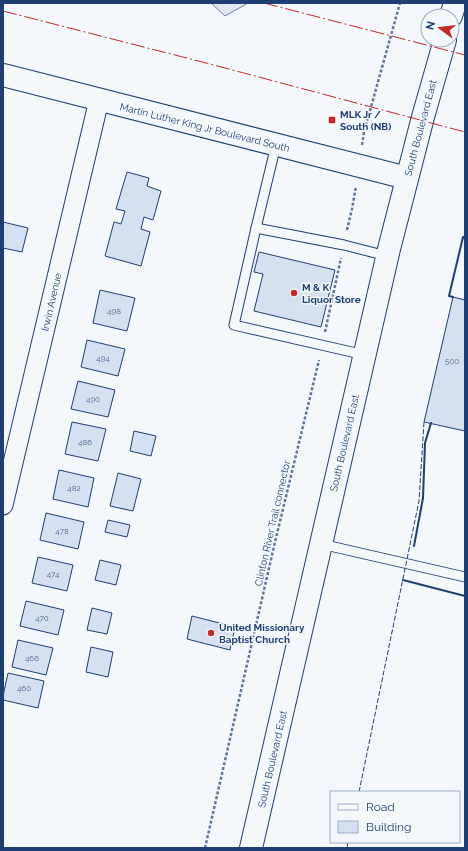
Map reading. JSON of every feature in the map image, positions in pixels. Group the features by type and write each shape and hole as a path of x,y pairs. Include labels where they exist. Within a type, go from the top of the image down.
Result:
{"street":[{"name":"South Boulevard East","path":"251,848 387,256 443,48"},
{"name":"Martin Luther King Jr Boulevard South","path":"3,75 407,178"},
{"name":"Irwin Avenue","path":"3,505 98,100"}],"lane":[{"path":"276,145 234,325 365,355"},
{"path":"256,228 387,256"},
{"path":"321,544 465,577"}],"path":[{"path":"364,132 400,3"},
{"name":"Clinton River Trail connector","path":"205,848 273,550 322,346 353,202"}],"shaded area":[{"path":"211,3 248,3 225,16"}],"building":[{"path":"127,172 149,178 147,186 161,191 153,220 144,217 141,229 150,232 141,266 105,256 114,222 121,224 125,211 116,209"},
{"path":"3,222 28,228 22,252 3,248"},
{"name":"M & K Liquor Store","path":"259,252 335,270 321,327 254,311 263,274 254,272"},
{"path":"100,290 135,298 127,331 93,323"},
{"path":"453,297 465,300 465,431 424,422"},
{"path":"87,340 125,349 118,376 81,367"},
{"path":"78,381 115,390 108,417 71,409"},
{"path":"72,422 106,429 98,461 65,454"},
{"path":"134,431 156,436 151,456 130,451"},
{"path":"59,470 94,478 88,507 53,499"},
{"path":"118,473 141,479 133,511 110,506"},
{"path":"46,513 84,522 78,549 40,540"},
{"path":"108,520 130,525 127,537 105,532"},
{"path":"38,557 73,565 67,591 32,583"},
{"path":"100,560 121,565 116,585 95,580"},
{"path":"26,601 64,610 58,635 20,626"},
{"path":"92,608 112,613 107,634 87,630"},
{"name":"United Missionary Baptist Church","path":"192,616 235,627 230,650 187,639"},
{"path":"18,640 53,648 46,675 12,667"},
{"path":"91,647 113,652 108,677 86,672"},
{"path":"8,673 44,681 38,708 3,700"}],"fence":[{"path":"359,791 419,501 424,422"},
{"path":"347,848 348,843"}],"wall":[{"path":"453,297 449,296 463,237 465,238"},
{"path":"414,546 423,498 425,443 431,423"},
{"path":"403,580 465,596"}],"power":[{"path":"264,3 465,55"},
{"path":"3,11 465,132"}],"place":[{"name":"MLK Jr / South (NB)","path":"332,120"},
{"name":"M & K Liquor Store","path":"294,293"},
{"name":"United Missionary Baptist Church","path":"211,633"}]}
